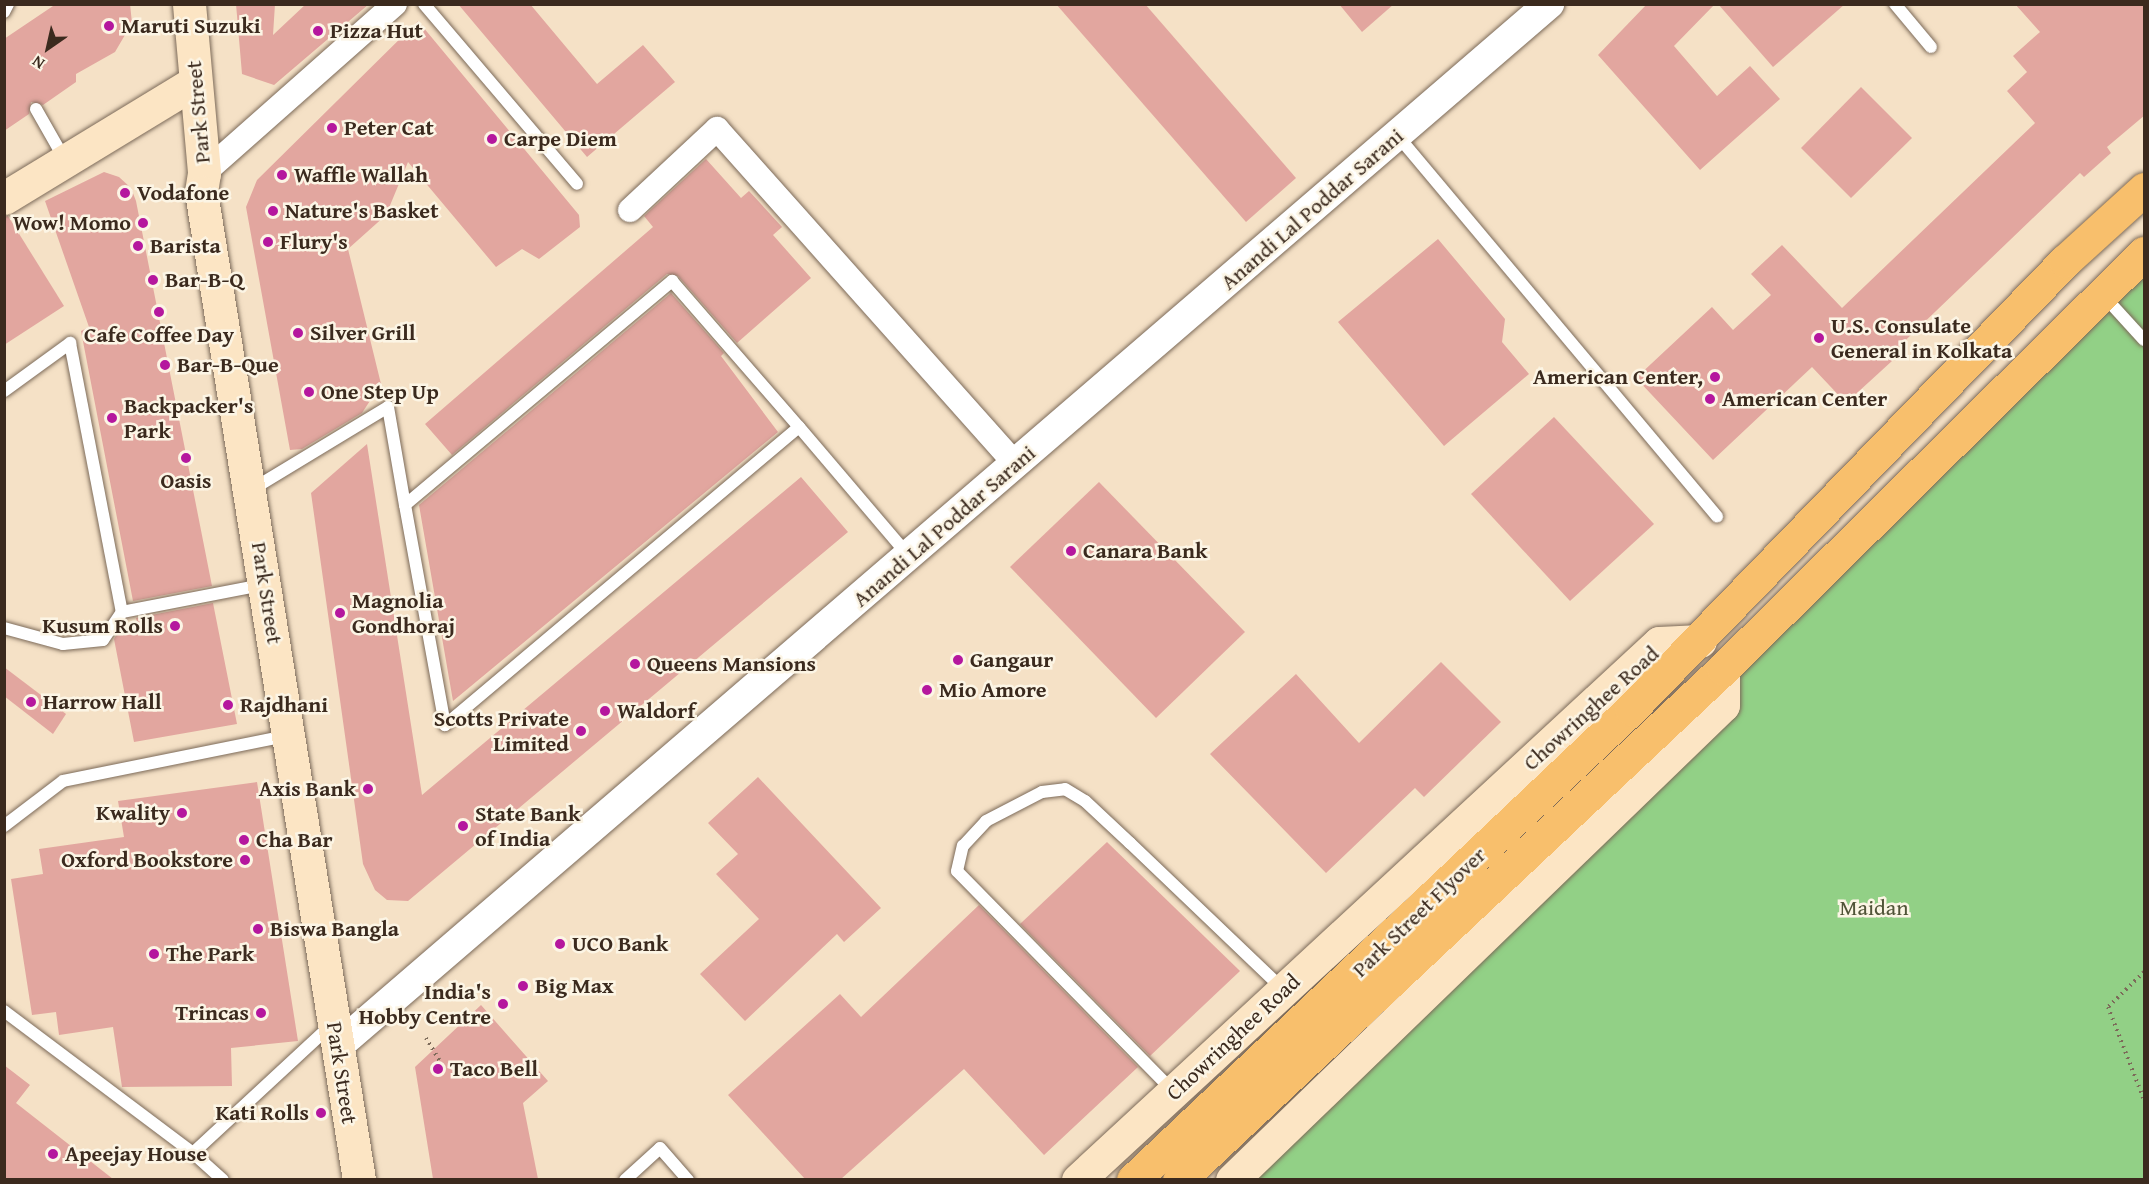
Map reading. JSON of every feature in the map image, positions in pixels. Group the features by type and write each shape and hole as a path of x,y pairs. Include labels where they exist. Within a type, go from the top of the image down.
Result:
{"main road":[{"name":"Park Street","path":"189,4 204,173 201,192 266,585 359,1179"},
{"path":"4,198 195,82"},
{"path":"1700,641 2065,261 2145,189"},
{"path":"1232,1179 1723,705 1723,669 2145,253"},
{"name":"Park Street Flyover","path":"1133,1179 1631,709 1700,641"},
{"name":"Chowringhee Road","path":"1078,1179 1164,1082 1274,980 1659,643 1700,641"},
{"name":"Park Street Flyover","path":"1179,1179 1723,669"}],"street":[{"path":"204,173 394,4"},
{"name":"Anandi Lal Poddar Sarani","path":"336,1034 909,556 1549,4"},
{"path":"630,210 717,129 1015,464"}],"lane":[{"path":"4,12 8,4"},
{"path":"424,4 577,184"},
{"path":"1895,4 1931,47"},
{"path":"36,110 65,161"},
{"path":"1397,135 1717,517"},
{"path":"405,505 672,281 909,556"},
{"path":"2102,293 2145,340"},
{"path":"4,391 70,343 122,612 103,640 63,644 4,628"},
{"path":"249,491 388,407 445,725 799,428"},
{"path":"122,612 266,585"},
{"path":"4,826 63,781 290,735"},
{"path":"1164,1082 957,871 963,846 986,821 1042,792 1065,789 1084,801 1131,843 1274,980"},
{"path":"4,1011 193,1153 223,1179"},
{"path":"193,1153 336,1034"},
{"path":"625,1179 660,1148 688,1179"}],"path":[{"path":"2145,972 2108,1007 2145,1100"},
{"path":"426,1038 440,1061"}],"green space":[{"name":"Maidan","path":"2144,261 2144,1179 1228,1180"}],"building":[{"path":"56,4 130,4 132,23 115,52 76,74 76,82 43,105 31,102 29,114 4,131 4,39"},
{"path":"236,4 275,4 273,35 306,4 369,4 274,85 242,74"},
{"path":"458,4 530,4 597,84 643,45 675,82 587,157"},
{"path":"1056,4 1145,4 1296,178 1246,222"},
{"path":"1339,4 1394,4 1362,32"},
{"path":"1647,4 1715,4 1674,46 1717,96 1750,66 1780,99 1700,170 1598,55"},
{"path":"1718,4 1845,4 1773,67"},
{"path":"2015,4 2145,4 2145,115 2107,147 2111,153 2084,177 2080,173 1888,357 1892,361 1846,403 1812,367 1713,460 1636,378 1712,307 1733,330 1771,295 1751,274 1782,245 1842,308 2035,123 2007,91 2027,72 2013,56 2040,32"},
{"path":"418,21 579,215 580,227 539,259 522,249 496,267 408,162 386,215 348,249 381,384 362,413 302,449 290,450 246,207 257,180"},
{"path":"1861,87 1912,138 1851,198 1801,148"},
{"path":"706,159 741,198 749,191 782,227 773,235 811,278 737,343 678,276 667,274 452,455 425,424 653,227 644,216"},
{"path":"104,172 119,177 131,188 136,201 212,586 133,601 81,331 89,327 45,201"},
{"path":"8,216 64,306 4,345 4,217"},
{"path":"1438,239 1505,319 1502,342 1529,374 1444,446 1338,322"},
{"path":"671,293 724,353 721,356 778,432 453,701 419,505"},
{"path":"1554,417 1654,524 1570,601 1471,494"},
{"name":"Queens Mansions","path":"367,444 422,795 801,477 848,532 408,901 387,900 375,890 363,864 311,493"},
{"path":"1099,482 1245,632 1156,718 1010,567"},
{"path":"213,603 237,724 134,742 114,639 120,629 138,626 136,618"},
{"path":"1441,662 1501,722 1424,797 1415,788 1326,873 1210,754 1296,674 1359,743"},
{"name":"Harrow Hall","path":"4,667 66,714 53,734 4,696"},
{"path":"758,777 881,908 844,942 837,934 745,1021 700,974 759,919 716,874 738,854 708,823"},
{"name":"The Park","path":"257,782 298,1041 231,1048 232,1086 122,1087 113,1027 59,1035 56,1012 32,1015 11,879 43,874 39,849 124,837 118,801"},
{"path":"1107,842 1240,971 1150,1056 1020,924"},
{"path":"979,905 1138,1067 1044,1155 964,1069 841,1179 805,1179 728,1095 840,994 861,1017"},
{"path":"481,1005 548,1081 523,1103 538,1179 433,1179 415,1067"},
{"path":"4,1065 30,1085 16,1103 113,1179 4,1179"}],"place":[{"name":"Maruti Suzuki","path":"109,26"},
{"name":"Pizza Hut","path":"318,31"},
{"name":"Peter Cat","path":"332,128"},
{"name":"Carpe Diem","path":"492,139"},
{"name":"Waffle Wallah","path":"282,175"},
{"name":"Vodafone","path":"125,193"},
{"name":"Nature's Basket","path":"273,211"},
{"name":"Wow! Momo","path":"143,223"},
{"name":"Flury's","path":"268,242"},
{"name":"Barista","path":"138,246"},
{"name":"Bar-B-Q","path":"153,280"},
{"name":"Cafe Coffee Day","path":"159,312"},
{"name":"Silver Grill","path":"298,333"},
{"name":"U.S. Consulate General in Kolkata","path":"1819,338"},
{"name":"Bar-B-Que","path":"165,365"},
{"name":"American Center,","path":"1715,377"},
{"name":"One Step Up","path":"309,392"},
{"name":"American Center","path":"1710,399"},
{"name":"Backpacker's Park","path":"112,418"},
{"name":"Oasis","path":"186,458"},
{"name":"Canara Bank","path":"1071,551"},
{"name":"Magnolia Gondhoraj","path":"340,613"},
{"name":"Kusum Rolls","path":"175,626"},
{"name":"Gangaur","path":"958,660"},
{"name":"Queens Mansions","path":"635,664"},
{"name":"Mio Amore","path":"927,690"},
{"name":"Harrow Hall","path":"31,702"},
{"name":"Rajdhani","path":"228,705"},
{"name":"Waldorf","path":"605,711"},
{"name":"Scotts Private Limited","path":"581,731"},
{"name":"Axis Bank","path":"368,789"},
{"name":"Kwality","path":"182,813"},
{"name":"State Bank of India","path":"463,826"},
{"name":"Cha Bar","path":"244,840"},
{"name":"Oxford Bookstore","path":"245,860"},
{"name":"Biswa Bangla","path":"258,929"},
{"name":"UCO Bank","path":"560,944"},
{"name":"The Park","path":"154,954"},
{"name":"Big Max","path":"523,986"},
{"name":"India's Hobby Centre","path":"503,1004"},
{"name":"Trincas","path":"261,1013"},
{"name":"Taco Bell","path":"438,1069"},
{"name":"Kati Rolls","path":"321,1113"},
{"name":"Apeejay House","path":"53,1154"}]}
